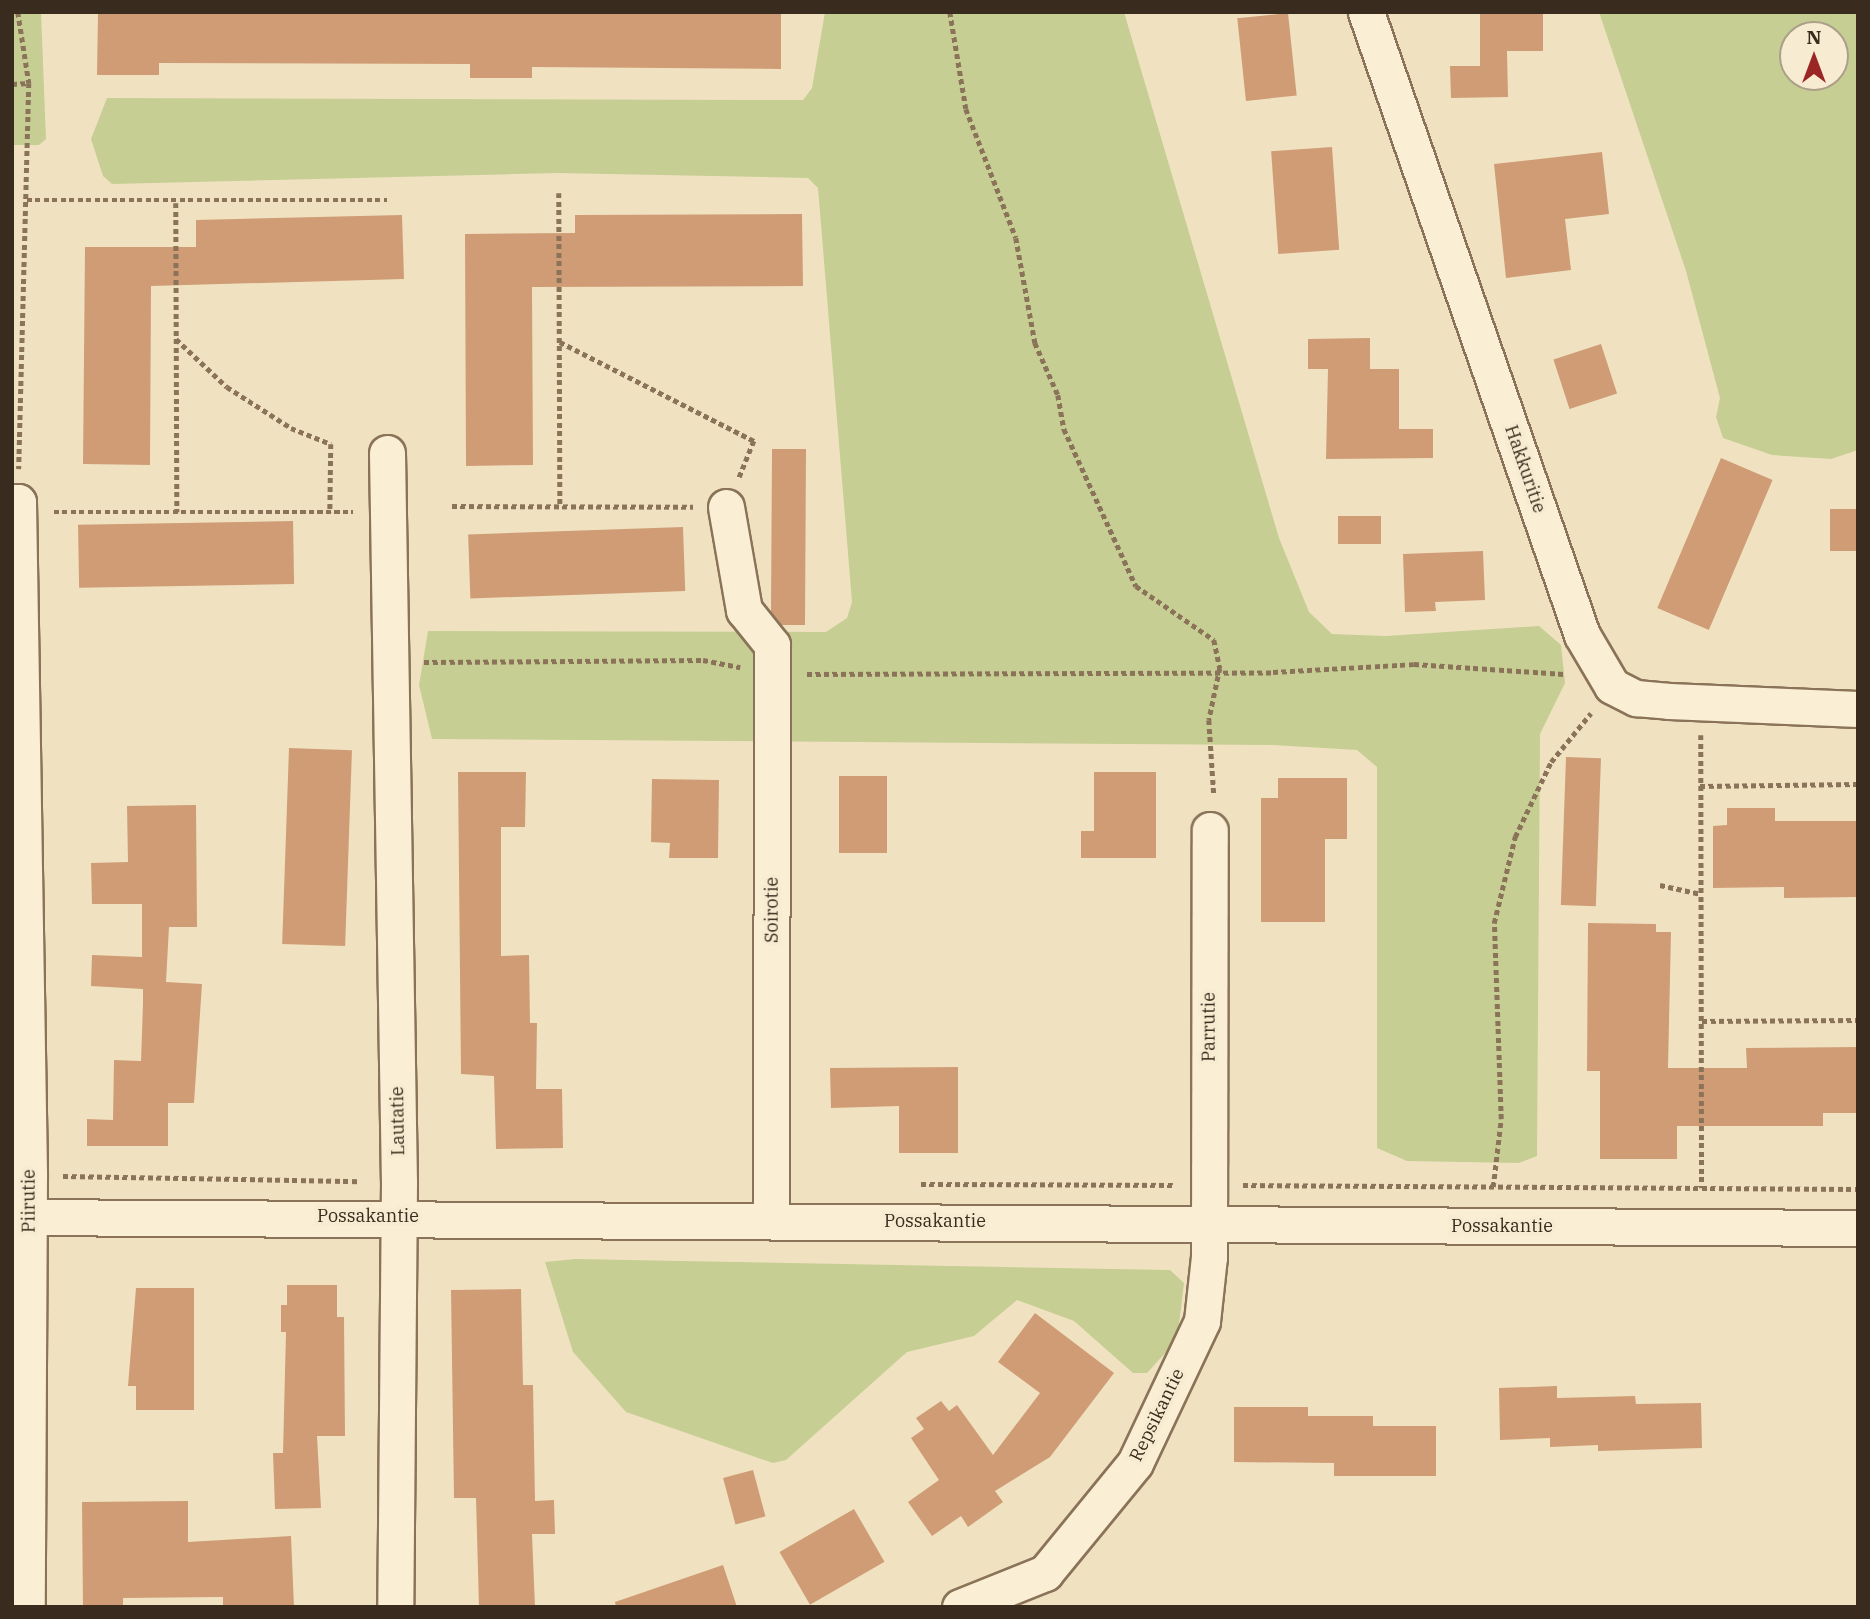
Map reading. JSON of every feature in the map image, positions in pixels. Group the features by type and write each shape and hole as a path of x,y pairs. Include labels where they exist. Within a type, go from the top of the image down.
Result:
{"street":[{"name":"Hakkuritie","path":"1366,12 1582,635 1612,686"},
{"name":"Lautatie","path":"387,453 399,1182 395,1607"},
{"name":"Piirutie","path":"16,505 29,1176 21,1217 27,1607"},
{"name":"Soirotie","path":"726,507 744,610 772,645 771,1220"},
{"path":"1612,686 1636,698 1858,709"},
{"name":"Parrutie","path":"1208,1223 1210,830"},
{"name":"Possakantie","path":"21,1217 399,1216 1858,1228"},
{"name":"Repsikantie","path":"960,1607 1045,1573 1135,1463 1202,1321 1208,1223"}],"path":[{"path":"18,12 29,83 16,505 177,512 330,512 331,444 291,428 227,387 176,340"},
{"path":"950,12 966,109 1017,238 1034,344 1058,395 1064,429 1136,586 1214,640 1220,668 1209,720 1217,773 1210,830"},
{"path":"12,84 29,83"},
{"path":"559,193 560,507"},
{"path":"27,200 176,203 387,200"},
{"path":"176,203 177,512"},
{"path":"560,342 754,441"},
{"path":"452,506 726,507"},
{"path":"390,650 703,660 772,674 1220,668 1541,668 1612,686"},
{"path":"1493,1187 1501,1119 1494,923 1515,837 1550,762 1590,713 1597,693 1612,686"},
{"path":"1701,702 1702,1188"},
{"path":"1700,786 1858,784"},
{"path":"1660,885 1701,894"},
{"path":"1702,1021 1858,1020"},
{"path":"29,1176 399,1182"},
{"path":"909,1184 1858,1189"}],"green space":[{"path":"12,12 41,12 46,139 39,145 12,145"},
{"path":"825,12 1124,12 1279,538 1309,612 1332,634 1386,636 1539,626 1561,645 1565,683 1540,734 1537,1156 1519,1163 1407,1161 1377,1148 1377,767 1357,750 1273,745 432,739 419,685 428,631 826,632 847,618 852,602 818,188 808,178 557,173 112,184 103,176 91,139 107,98 803,100 812,88"},
{"path":"1599,12 1858,12 1858,450 1831,459 1772,455 1723,438 1716,417 1720,398 1686,271"},
{"path":"575,1259 1170,1270 1184,1283 1177,1340 1147,1373 1133,1373 1074,1321 1017,1300 974,1336 907,1352 786,1460 773,1463 626,1412 573,1352 545,1262"}],"building":[{"path":"98,12 781,12 781,69 532,67 532,78 470,78 470,64 159,63 159,75 97,75"},
{"path":"1480,12 1543,12 1543,51 1507,51 1508,97 1451,98 1450,66 1480,66"},
{"path":"1288,13 1297,96 1246,101 1237,18"},
{"path":"1332,147 1339,250 1278,254 1271,151"},
{"path":"1602,152 1609,214 1565,219 1571,270 1506,278 1494,164"},
{"path":"802,214 803,286 532,287 533,465 466,466 465,234 575,233 575,215"},
{"path":"402,215 404,279 151,286 150,465 83,464 85,247 196,247 196,220"},
{"path":"1370,338 1370,369 1399,369 1399,429 1433,429 1433,458 1326,459 1328,369 1308,369 1308,339"},
{"path":"1601,344 1617,393 1570,409 1553,359"},
{"path":"772,449 806,449 805,625 781,625 771,612"},
{"path":"1721,458 1773,480 1709,630 1657,608"},
{"path":"1830,509 1858,509 1858,551 1830,551"},
{"path":"1338,516 1381,516 1381,544 1338,544"},
{"path":"293,521 294,584 79,588 78,525"},
{"path":"683,527 685,591 470,598 468,535"},
{"path":"1483,551 1485,600 1435,602 1436,611 1405,612 1403,554"},
{"path":"289,748 352,750 345,946 282,944"},
{"path":"1566,757 1601,758 1596,906 1561,905"},
{"path":"458,772 526,772 525,827 501,827 501,956 529,955 530,1023 537,1023 536,1089 562,1089 563,1148 496,1149 494,1076 461,1074"},
{"path":"1094,772 1156,772 1156,858 1081,858 1081,831 1094,831"},
{"path":"839,776 887,776 887,853 839,853"},
{"path":"1278,778 1347,778 1347,839 1325,839 1325,922 1261,922 1261,798 1278,798"},
{"path":"652,779 719,780 718,858 669,858 670,843 651,842"},
{"path":"196,805 197,927 169,927 166,982 202,984 194,1103 168,1103 168,1146 87,1146 87,1119 113,1120 114,1060 141,1061 143,1004 143,989 91,986 92,955 142,957 142,904 92,904 91,863 128,862 127,806"},
{"path":"1727,808 1775,808 1775,821 1858,821 1858,897 1784,898 1784,887 1713,888 1713,826 1727,825"},
{"path":"1588,923 1656,924 1656,932 1671,932 1668,1068 1747,1068 1746,1048 1858,1047 1858,1113 1823,1113 1823,1126 1677,1126 1677,1159 1600,1159 1600,1071 1587,1071"},
{"path":"958,1067 958,1153 899,1153 899,1106 831,1108 830,1068"},
{"path":"287,1285 337,1285 337,1317 344,1317 345,1436 317,1436 321,1508 275,1509 273,1453 283,1453 286,1332 281,1332 281,1305 287,1305"},
{"path":"136,1288 194,1288 194,1410 136,1410 136,1386 128,1386"},
{"path":"521,1289 523,1385 533,1385 535,1501 554,1500 555,1534 532,1534 535,1607 479,1607 476,1498 454,1498 451,1290"},
{"path":"1035,1313 1114,1373 1050,1457 995,1491 1003,1502 968,1527 961,1516 932,1536 908,1502 939,1480 911,1438 924,1429 916,1418 941,1401 949,1411 957,1405 993,1455 1040,1393 998,1362"},
{"path":"1557,1386 1557,1398 1635,1396 1636,1404 1701,1403 1702,1448 1598,1451 1598,1445 1550,1447 1550,1438 1500,1440 1499,1388"},
{"path":"1234,1407 1308,1407 1308,1416 1373,1416 1373,1426 1436,1426 1436,1476 1334,1476 1334,1463 1234,1462"},
{"path":"753,1470 765,1516 735,1524 723,1478"},
{"path":"188,1501 188,1542 291,1536 294,1607 223,1607 223,1597 123,1598 123,1607 83,1607 82,1502"},
{"path":"854,1509 884,1562 810,1605 780,1552"},
{"path":"723,1565 737,1607 616,1607 615,1602"}]}
